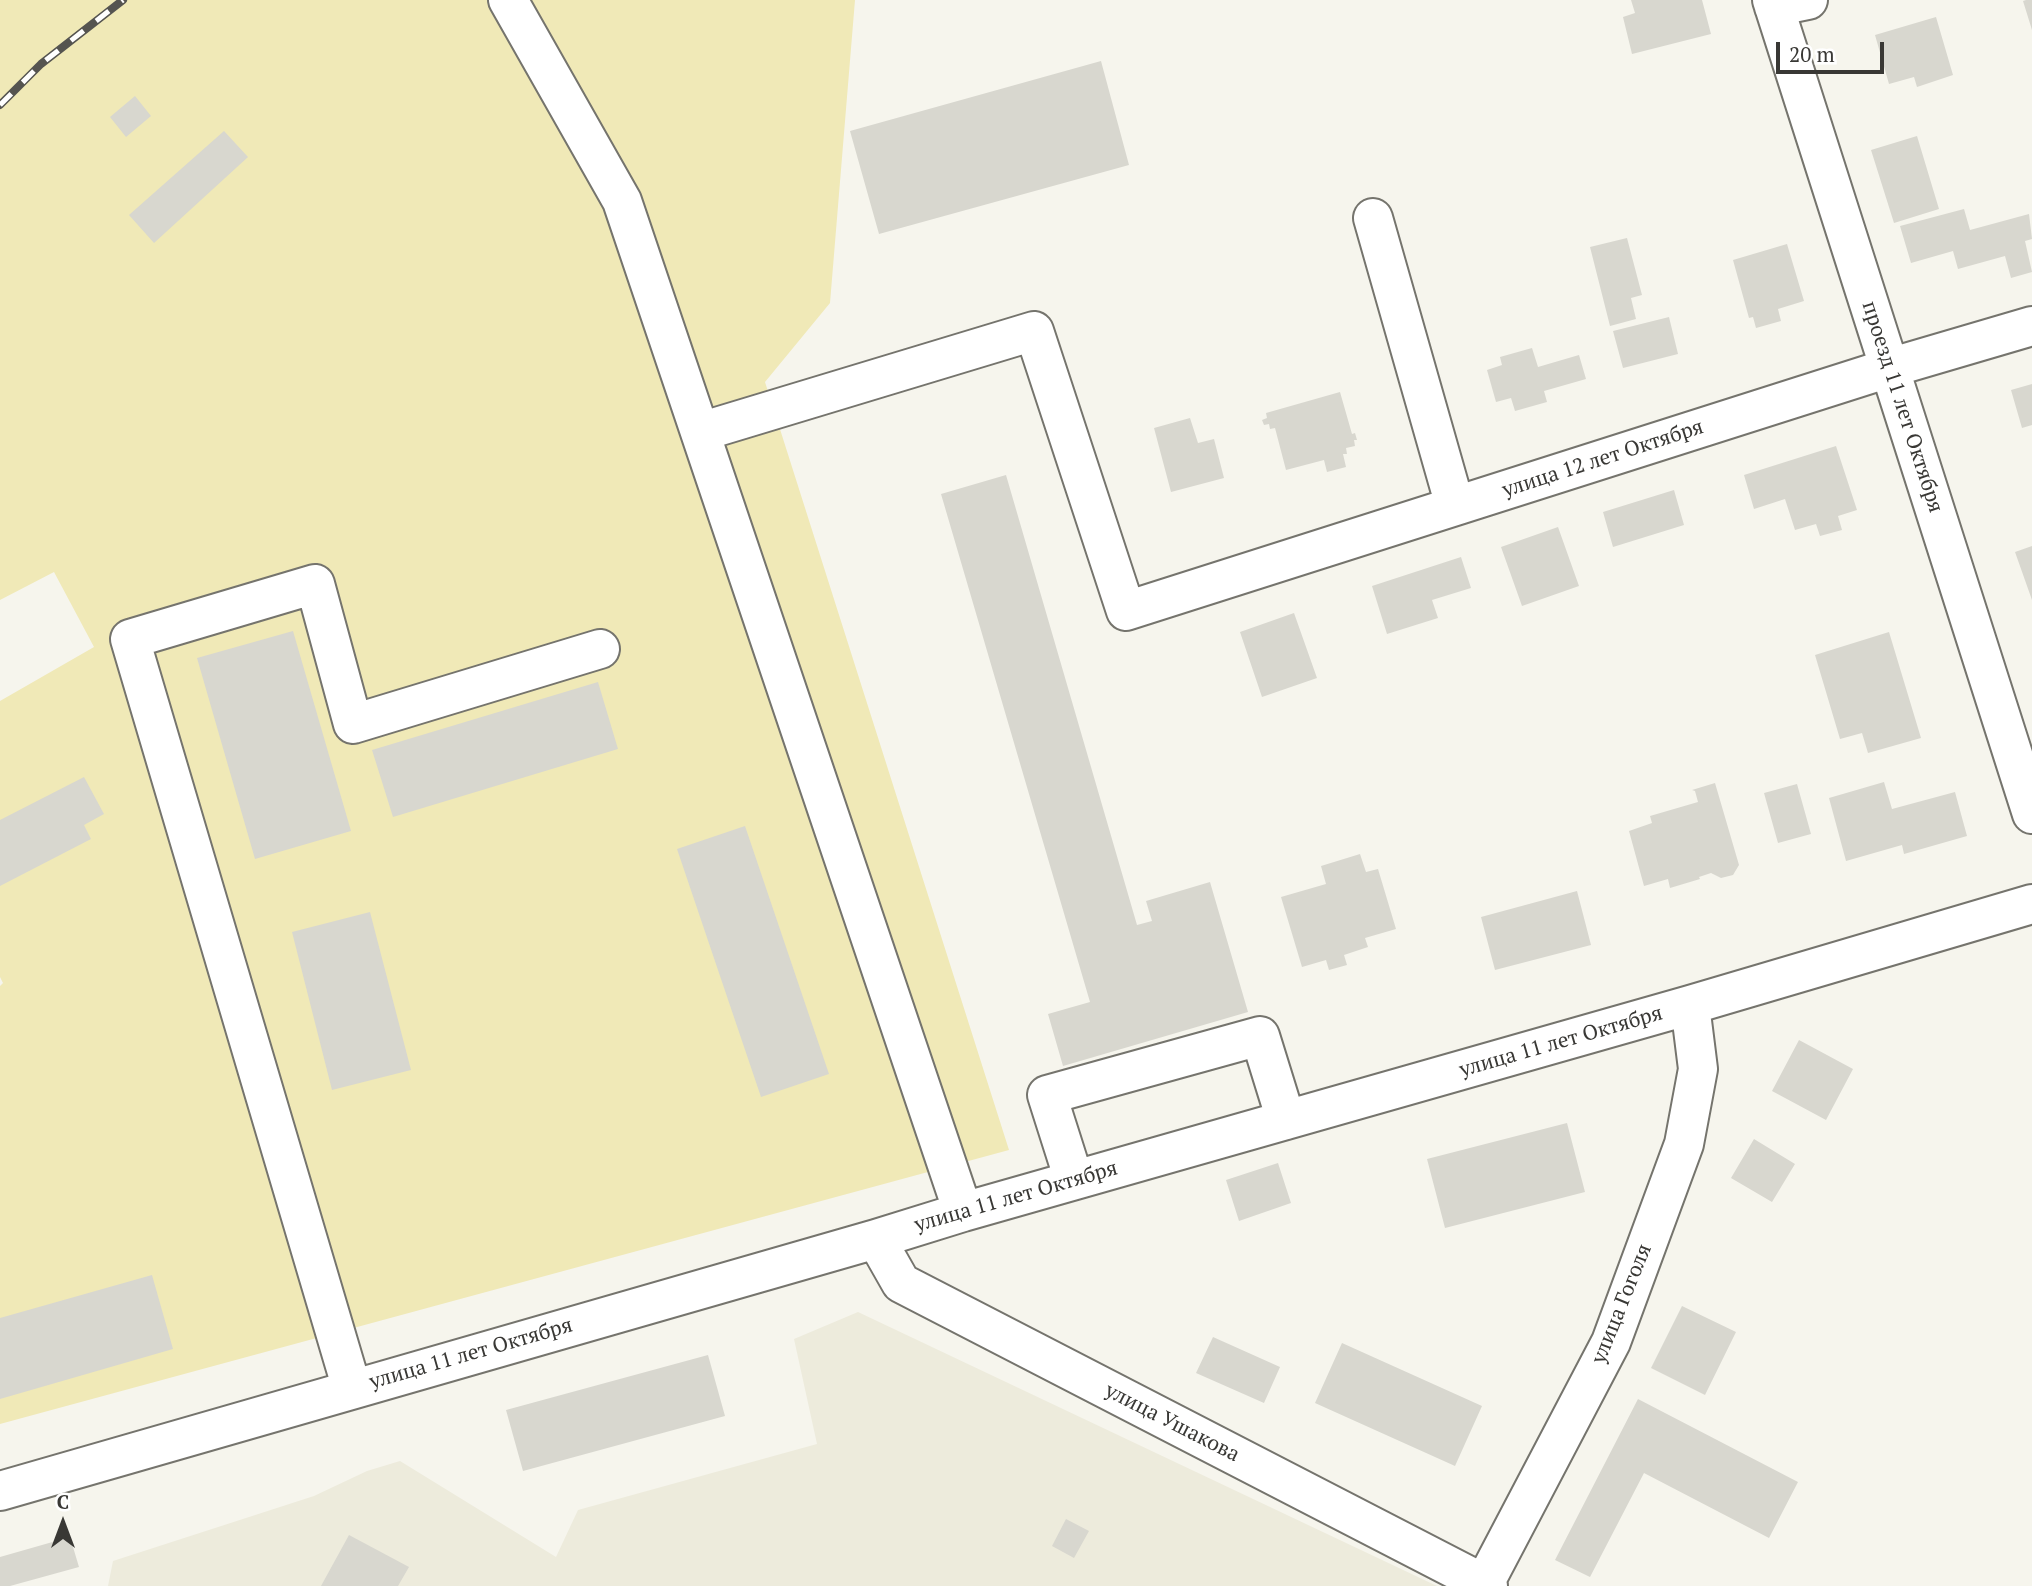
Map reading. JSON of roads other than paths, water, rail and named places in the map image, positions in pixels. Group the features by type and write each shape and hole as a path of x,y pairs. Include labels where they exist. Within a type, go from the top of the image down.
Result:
{"street":[{"path":"508,0 622,201 963,1212"},
{"name":"проезд 11 лет Октября","path":"1785,3 1889,368 2032,814"},
{"path":"1373,218 1455,506"},
{"name":"улица 12 лет Октября","path":"700,432 1034,331 1126,611 1889,368 2032,326"},
{"path":"352,1389 130,639 315,584 353,724 600,649"},
{"name":"улица 11 лет Октября","path":"0,1491 1690,1005 2032,904"},
{"name":"улица Гоголя","path":"1486,1585 1611,1342 1684,1144 1698,1069 1690,1005"},
{"path":"1074,1180 1047,1096 1259,1036 1286,1120"},
{"name":"улица Ушакова","path":"876,1239 901,1283 1486,1585"}],"railway":[{"path":"0,105 41,64 123,0"}]}
